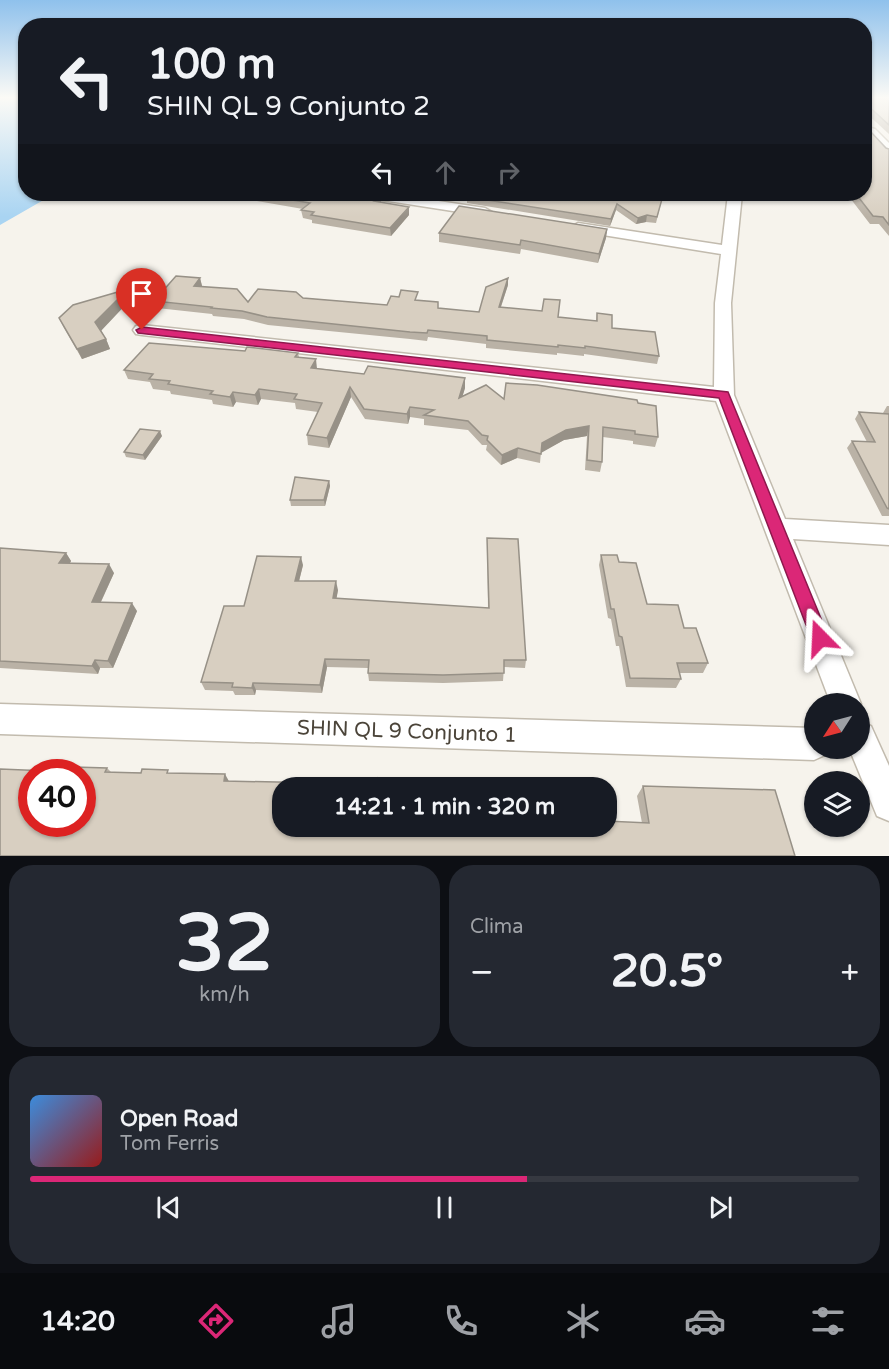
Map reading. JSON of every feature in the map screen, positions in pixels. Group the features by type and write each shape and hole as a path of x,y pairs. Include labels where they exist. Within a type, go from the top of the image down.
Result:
{"street":[{"path":"874,137 889,150"},
{"path":"414,201 497,214"},
{"path":"734,201 723,303 724,395 842,693"},
{"path":"566,225 728,251"},
{"path":"142,330 724,395"},
{"path":"777,528 889,535"},
{"name":"SHIN QL 9 Conjunto 1","path":"0,718 804,744"},
{"path":"869,759 889,804"}],"water":[{"path":"0,137 18,137 18,201 42,201 0,225"}],"building":[{"path":"872,137 876,137 889,149 889,225 883,217 873,216 861,201 872,201"},
{"path":"298,201 374,201 409,207 390,228 311,215 314,212 301,210 310,203"},
{"path":"493,201 661,201 657,217 647,215 638,218 617,204 611,219"},
{"path":"459,206 607,229 599,254 521,240 520,245 439,233"},
{"path":"176,276 200,278 194,286 237,289 248,302 258,289 296,292 303,298 387,305 391,296 399,297 401,290 418,292 415,300 438,302 438,308 479,312 486,287 508,278 499,307 542,311 544,299 560,300 558,317 597,321 597,313 612,315 612,328 655,332 659,356 585,346 585,348 558,345 558,347 487,340 487,336 428,330 427,333 410,332 267,317 242,311 154,301"},
{"path":"128,289 95,322 106,339 77,349 59,318 73,305"},
{"path":"149,343 245,351 247,347 298,353 295,357 316,359 311,368 364,374 368,366 465,378 459,398 486,385 504,399 506,383 537,385 637,400 638,403 656,406 658,437 603,427 602,462 587,460 589,426 566,430 542,443 541,454 518,448 502,455 487,440 488,436 482,435 468,421 424,415 434,410 410,407 407,414 364,409 350,387 327,438 307,435 322,403 294,399 297,394 259,389 255,395 233,392 230,397 210,394 213,391 168,384 170,381 149,379 153,374 124,370"},
{"path":"859,412 889,414 889,509 852,441 875,442"},
{"path":"140,429 160,431 143,455 124,452"},
{"path":"295,477 329,481 324,500 290,500"},
{"path":"487,538 518,539 526,660 504,660 504,673 443,675 368,673 369,660 325,659 320,685 253,683 252,688 232,687 233,683 201,682 224,606 244,606 257,556 301,557 295,581 336,581 333,598 489,608"},
{"path":"0,548 66,553 59,563 109,564 92,602 132,603 108,661 95,660 92,666 0,661"},
{"path":"601,555 617,555 619,562 636,563 647,604 678,605 684,628 696,628 708,663 677,663 681,679 630,678 622,637 619,636 614,609 611,609"},
{"path":"96,768 107,768 105,772 141,773 142,769 168,770 167,773 225,774 224,781 272,782 272,837 617,837 617,822 649,823 643,786 775,790 795,856 0,856 0,769 18,770 18,837 96,837"}],"route":[{"path":"142,330 724,395 820,638"}]}
